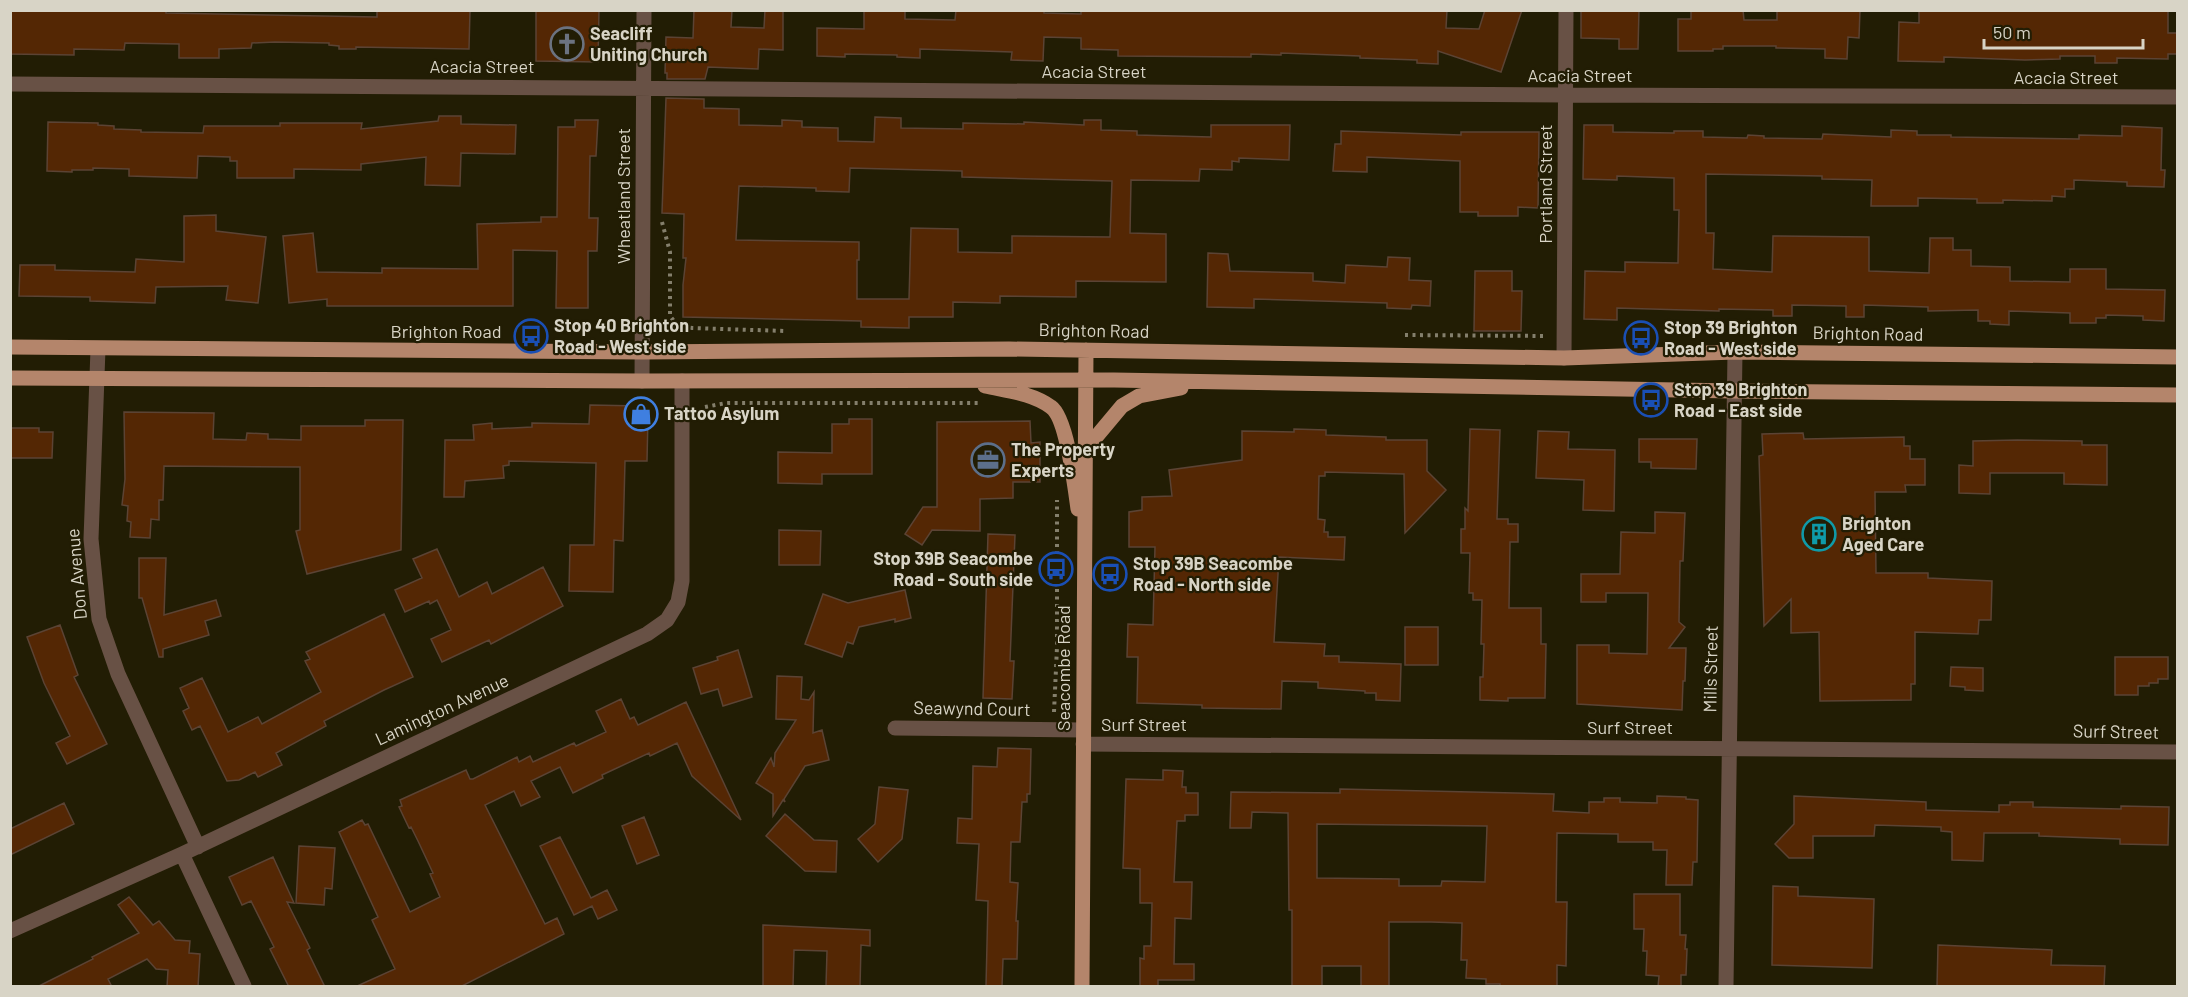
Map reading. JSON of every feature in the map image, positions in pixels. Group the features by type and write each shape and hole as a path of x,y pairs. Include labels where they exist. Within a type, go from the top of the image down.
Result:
{"main road":[{"name":"Brighton Road","path":"10,347 642,352 1086,350 1564,358 1735,352 2178,357"},
{"name":"Seacombe Road","path":"1082,987 1086,350"},
{"path":"10,378 642,381 1086,380 1734,391 2178,395"},
{"path":"954,380 1030,396 1053,408 1066,439 1085,548"},
{"path":"1086,449 1122,406 1139,396 1213,381"}],"street":[{"name":"Wheatland Street","path":"642,381 644,10"},
{"name":"Portland Street","path":"1564,358 1566,10"},
{"name":"Acacia Street","path":"10,84 1566,96 2178,98"},
{"name":"Don Avenue","path":"98,349 91,539 99,619 118,674 198,847"},
{"name":"Mills Street","path":"1726,987 1735,352"},
{"name":"Lamington Avenue","path":"10,931 198,847 647,634 667,620 678,602 682,581 682,381"},
{"name":"Seawynd Court","path":"896,728 1083,737"},
{"name":"Surf Street","path":"1083,737 1730,748 2178,752"},
{"path":"182,854 244,987"}],"path":[{"path":"660,216 670,252 670,316 677,325 692,328 795,331"},
{"path":"1394,335 1557,336"},
{"path":"705,407 726,403 988,403"},
{"path":"1054,712 1057,647 1057,495"}],"building":[{"path":"10,10 166,10 166,13 377,17 377,10 470,10 469,49 356,47 356,49 339,49 339,46 329,45 329,43 275,42 252,43 251,48 219,49 219,58 179,58 179,44 125,43 124,50 74,49 74,55 10,54"},
{"name":"Seacliff Uniting Church","path":"536,10 599,10 598,62 536,61"},
{"path":"694,10 732,10 731,27 764,28 765,10 783,10 783,50 759,49 758,69 708,67 705,79 667,79 667,73 665,73 666,37 693,38"},
{"path":"864,10 905,10 905,19 955,20 956,10 1044,10 1044,13 1081,14 1081,10 1447,10 1446,28 1479,29 1485,10 1522,10 1501,72 1438,51 1438,64 1417,63 1417,60 1360,58 1360,56 1281,53 1281,55 1251,54 1251,57 1118,56 1118,50 1081,49 1081,38 1044,37 1043,61 1011,60 1012,52 920,49 920,58 897,57 897,55 817,56 817,28 864,29"},
{"path":"1581,10 1639,10 1638,49 1619,49 1619,39 1581,38"},
{"path":"1691,10 1743,10 1744,20 1777,20 1777,10 1860,10 1859,38 1848,37 1847,59 1825,58 1825,49 1776,48 1776,46 1723,46 1723,49 1713,49 1713,51 1678,51 1678,19 1691,19"},
{"path":"1919,10 2168,10 2168,33 2178,33 2178,54 2168,54 2168,59 2117,58 2117,63 2095,63 2095,56 2060,56 2060,59 2025,60 1944,57 1944,62 1898,61 1899,22 1919,23"},
{"path":"666,98 704,99 704,108 739,109 739,125 782,126 782,120 802,121 802,127 838,128 838,141 874,142 875,117 901,118 901,128 963,129 963,123 1024,124 1024,122 1084,125 1084,120 1101,120 1101,130 1137,131 1137,135 1211,137 1211,125 1290,125 1289,160 1239,158 1239,162 1232,161 1232,170 1200,169 1199,181 1131,180 1130,233 1166,234 1166,282 1076,281 1076,297 1000,296 1000,303 953,302 953,317 909,317 909,328 861,327 861,321 683,317 686,258 683,258 684,214 662,213","holes":["850,168 962,171 962,177 1112,181 1110,237 1012,236 1012,253 958,252 958,229 911,228 909,299 857,299 859,242 736,240 739,186 816,188 816,191 849,192"]},
{"path":"439,116 461,116 461,124 516,125 515,154 461,153 460,186 425,185 426,157 361,164 361,170 294,169 294,178 237,178 237,161 230,161 230,157 198,156 197,178 129,176 129,169 93,168 93,170 72,170 72,172 47,171 48,122 98,123 98,125 114,126 114,129 141,130 141,132 203,133 204,126 280,126 280,123 362,123 361,129 438,121"},
{"path":"575,120 598,120 596,156 590,156 589,218 598,218 597,251 588,251 588,308 556,308 557,251 513,250 513,306 327,306 327,299 289,303 283,236 313,233 317,272 382,273 382,268 478,269 477,224 541,222 541,217 557,217 558,127 575,127"},
{"path":"1584,125 1613,125 1613,132 1703,131 1703,137 1747,138 1748,135 1764,136 1764,138 1822,139 1823,134 1891,137 1891,130 1917,131 1917,135 1951,135 1951,137 2079,139 2079,135 2122,136 2122,126 2162,128 2161,170 2165,170 2164,187 2127,186 2127,182 2074,180 2074,189 2065,189 2065,197 2052,196 2052,201 2003,200 2003,203 1977,203 1977,199 1918,198 1918,206 1871,206 1872,180 1822,179 1822,176 1706,174 1706,233 1714,233 1713,269 1772,272 1773,236 1869,237 1869,271 1929,273 1930,238 1953,238 1953,250 1971,250 1971,266 2010,267 2010,281 2070,282 2070,269 2106,269 2106,289 2165,290 2164,321 2143,320 2143,316 2106,315 2106,318 2096,318 2096,323 2070,323 2070,313 2009,311 2009,325 1990,324 1990,321 1978,321 1978,310 1928,311 1928,307 1864,305 1864,317 1846,317 1846,306 1792,305 1792,316 1773,316 1773,310 1617,308 1617,320 1584,319 1585,271 1625,272 1625,262 1678,263 1679,210 1674,210 1674,178 1617,176 1617,180 1583,179"},
{"path":"1341,131 1461,135 1461,132 1539,132 1538,208 1518,207 1518,216 1478,216 1478,212 1460,212 1460,161 1367,157 1367,172 1333,171 1335,144 1341,144"},
{"path":"216,215 216,231 266,237 258,303 226,300 228,286 156,287 155,303 90,301 90,297 19,296 20,265 55,265 55,270 135,272 136,259 184,262 184,216"},
{"path":"1208,253 1228,254 1230,271 1313,273 1313,281 1345,283 1346,265 1387,267 1388,257 1410,258 1409,280 1431,281 1430,306 1412,305 1411,309 1387,308 1387,303 1254,299 1254,308 1207,307"},
{"path":"1475,271 1512,271 1512,291 1522,291 1521,331 1474,331"},
{"path":"590,405 641,406 648,416 647,461 625,461 623,541 614,540 613,592 569,591 570,545 594,545 596,463 509,461 509,465 503,466 504,478 465,481 464,497 444,497 445,440 474,440 473,425 492,423 492,429 532,427 532,423 589,424"},
{"path":"124,412 214,413 213,439 246,440 247,433 268,434 268,439 301,440 301,426 365,426 365,420 403,420 401,550 307,574 296,531 300,530 300,467 164,466 163,500 159,500 159,520 151,519 150,538 130,537 131,522 127,521 128,506 122,505 125,479"},
{"path":"849,419 872,419 872,474 822,474 822,484 778,483 778,452 832,453 832,424 849,424"},
{"name":"The Property Experts","path":"1030,421 1031,443 1040,442 1040,482 1013,482 1013,498 980,499 980,531 932,530 922,545 905,534 923,507 937,507 937,422"},
{"path":"10,428 39,428 39,432 53,432 52,458 10,458"},
{"path":"1294,429 1326,430 1326,435 1386,437 1386,440 1427,440 1427,471 1446,490 1405,533 1404,474 1325,472 1325,476 1319,476 1318,519 1325,520 1324,532 1328,532 1328,537 1345,537 1344,560 1279,557 1274,642 1325,644 1324,656 1339,656 1339,662 1401,664 1400,701 1376,700 1376,693 1365,693 1365,691 1318,688 1318,682 1282,681 1281,709 1202,708 1202,705 1137,703 1138,657 1127,657 1128,624 1153,625 1155,547 1129,547 1129,512 1142,510 1142,497 1172,496 1169,470 1242,460 1242,431 1294,432"},
{"path":"1470,429 1500,430 1497,519 1508,519 1508,524 1518,524 1518,542 1510,542 1509,608 1541,608 1541,644 1546,644 1545,698 1508,698 1508,701 1480,700 1484,644 1481,644 1482,600 1473,600 1473,593 1469,593 1470,553 1461,553 1461,529 1465,529 1465,508 1468,511"},
{"path":"1538,431 1569,432 1568,449 1615,450 1614,511 1583,510 1584,480 1536,478"},
{"name":"Brighton Aged Care","path":"1803,433 1804,439 1904,437 1904,446 1910,446 1910,459 1925,459 1925,485 1905,485 1906,492 1875,492 1876,573 1928,573 1928,578 1992,581 1991,620 1979,620 1978,634 1915,632 1915,684 1911,684 1911,700 1820,701 1819,632 1791,633 1791,599 1764,626 1759,456 1763,455 1762,434"},
{"path":"1639,439 1697,439 1696,469 1651,468 1651,462 1639,462"},
{"path":"1973,441 2082,441 2082,445 2107,445 2107,485 2064,484 2064,473 1990,473 1990,494 1959,493 1959,465 1973,466"},
{"path":"1655,512 1685,513 1683,561 1680,561 1679,622 1685,627 1669,648 1686,648 1682,710 1577,704 1577,645 1609,645 1609,653 1647,654 1648,593 1606,593 1606,602 1581,602 1581,574 1620,574 1621,532 1655,533"},
{"path":"779,530 821,531 820,565 779,565"},
{"path":"988,534 1015,535 1010,661 1014,661 1012,699 983,698"},
{"path":"437,549 459,597 487,582 492,594 543,567 563,606 491,644 489,640 442,662 431,639 451,630 437,600 430,604 429,601 405,612 395,590 422,578 413,559"},
{"path":"139,558 166,558 164,615 216,600 221,616 205,621 209,635 163,649 163,657 159,657 142,598 139,598"},
{"path":"905,590 911,618 859,627 853,644 847,642 842,657 805,644 823,594 848,603"},
{"path":"384,614 413,677 324,721 326,726 276,753 282,765 258,777 255,772 239,780 227,781 200,726 192,730 183,711 189,708 180,688 202,678 228,732 258,717 262,724 321,692 305,661 310,659 306,652"},
{"path":"60,625 78,675 74,677 107,744 67,764 56,743 70,736 44,683 27,637"},
{"path":"1405,627 1438,627 1438,665 1405,665"},
{"path":"738,650 752,697 723,706 718,689 701,694 693,668 718,660 717,657"},
{"path":"2115,657 2168,657 2168,679 2158,679 2158,683 2149,683 2149,686 2138,686 2138,695 2115,695"},
{"path":"1951,667 1983,668 1983,691 1950,686"},
{"path":"777,676 802,677 801,699 809,700 814,692 813,733 822,730 829,760 805,766 784,799 785,802 783,800 773,816 773,794 756,783 771,758 774,767 775,753 796,720 776,719"},
{"path":"621,699 630,719 634,717 638,725 686,702 741,820 692,776 677,743 602,775 603,778 573,793 560,767 531,781 540,797 521,806 514,791 485,805 545,924 557,918 564,934 460,987 355,987 395,969 372,920 378,917 339,832 362,820 365,825 368,824 410,912 440,897 430,874 433,873 399,807 402,806 400,800 466,770 470,779 473,779 517,757 519,762 530,756 533,762 574,743 576,746 606,732 596,711"},
{"path":"998,748 1031,749 1030,794 1027,794 1027,802 1022,802 1020,842 1011,842 1010,882 1018,883 1017,959 1003,959 1002,987 986,987 988,901 976,900 979,844 957,843 958,818 972,819 973,766 997,767"},
{"path":"1163,770 1183,771 1182,787 1186,787 1186,793 1198,793 1198,815 1185,815 1185,821 1177,821 1174,882 1192,882 1191,919 1175,918 1174,964 1194,964 1194,980 1158,980 1158,987 1140,987 1140,958 1144,959 1144,946 1151,946 1152,903 1140,903 1140,869 1123,868 1126,779 1163,780"},
{"path":"879,787 908,790 902,839 878,862 858,839 875,824"},
{"path":"1340,789 1554,794 1553,811 1589,813 1589,802 1604,802 1604,798 1620,798 1620,802 1657,803 1657,796 1686,797 1686,799 1698,800 1697,862 1693,862 1692,885 1666,885 1667,850 1653,850 1653,842 1618,842 1618,834 1557,833 1556,902 1567,902 1566,966 1557,965 1557,987 1500,987 1500,984 1486,984 1486,979 1466,978 1467,960 1461,960 1462,923 1389,922 1389,987 1361,987 1361,966 1322,966 1322,987 1292,987 1288,813 1252,812 1251,828 1230,828 1231,792 1340,793","holes":["1317,824 1487,826 1485,882 1442,881 1441,886 1399,886 1399,879 1317,878"]},
{"path":"1794,796 1926,802 1926,810 1999,812 1999,805 2010,805 2010,802 2033,802 2033,807 2121,809 2121,806 2169,807 2168,845 2120,844 2120,839 2039,836 2039,833 1984,833 1983,861 1952,860 1952,832 1941,831 1941,827 1875,825 1874,836 1813,836 1813,858 1789,858 1775,844 1794,824"},
{"path":"64,803 74,824 10,855 10,829"},
{"path":"785,814 814,840 837,841 836,872 805,871 766,836"},
{"path":"644,817 659,855 637,864 622,826"},
{"path":"560,837 591,898 607,890 617,910 598,919 592,906 574,915 540,846"},
{"path":"299,846 335,848 332,889 325,888 324,905 296,903"},
{"path":"273,857 294,903 287,902 310,948 307,950 325,987 289,987 270,949 274,947 251,901 242,905 229,877"},
{"path":"1773,886 1798,887 1798,896 1874,899 1872,968 1772,965"},
{"path":"1634,894 1680,894 1680,935 1686,935 1685,949 1687,949 1686,975 1681,975 1681,987 1658,987 1659,976 1646,975 1647,951 1643,951 1644,929 1634,929"},
{"path":"129,897 153,925 159,921 175,940 190,941 189,953 200,954 198,987 167,987 168,970 156,969 147,959 108,979 112,987 37,987 139,933 118,905"},
{"path":"763,925 870,930 870,946 861,945 860,987 826,987 827,951 794,950 793,987 763,987"},
{"path":"1938,945 2052,950 2051,965 2105,966 2104,987 1937,987"}],"place":[{"name":"Seacliff Uniting Church","path":"567,44"},
{"name":"Stop 40 Brighton Road - West side","path":"531,336"},
{"name":"Stop 39 Brighton Road - West side","path":"1641,338"},
{"name":"Stop 39 Brighton Road - East side","path":"1651,400"},
{"name":"Tattoo Asylum","path":"641,414"},
{"name":"The Property Experts","path":"988,460"},
{"name":"Brighton Aged Care","path":"1819,534"},
{"name":"Stop 39B Seacombe Road - South side","path":"1056,569"},
{"name":"Stop 39B Seacombe Road - North side","path":"1110,574"}]}
